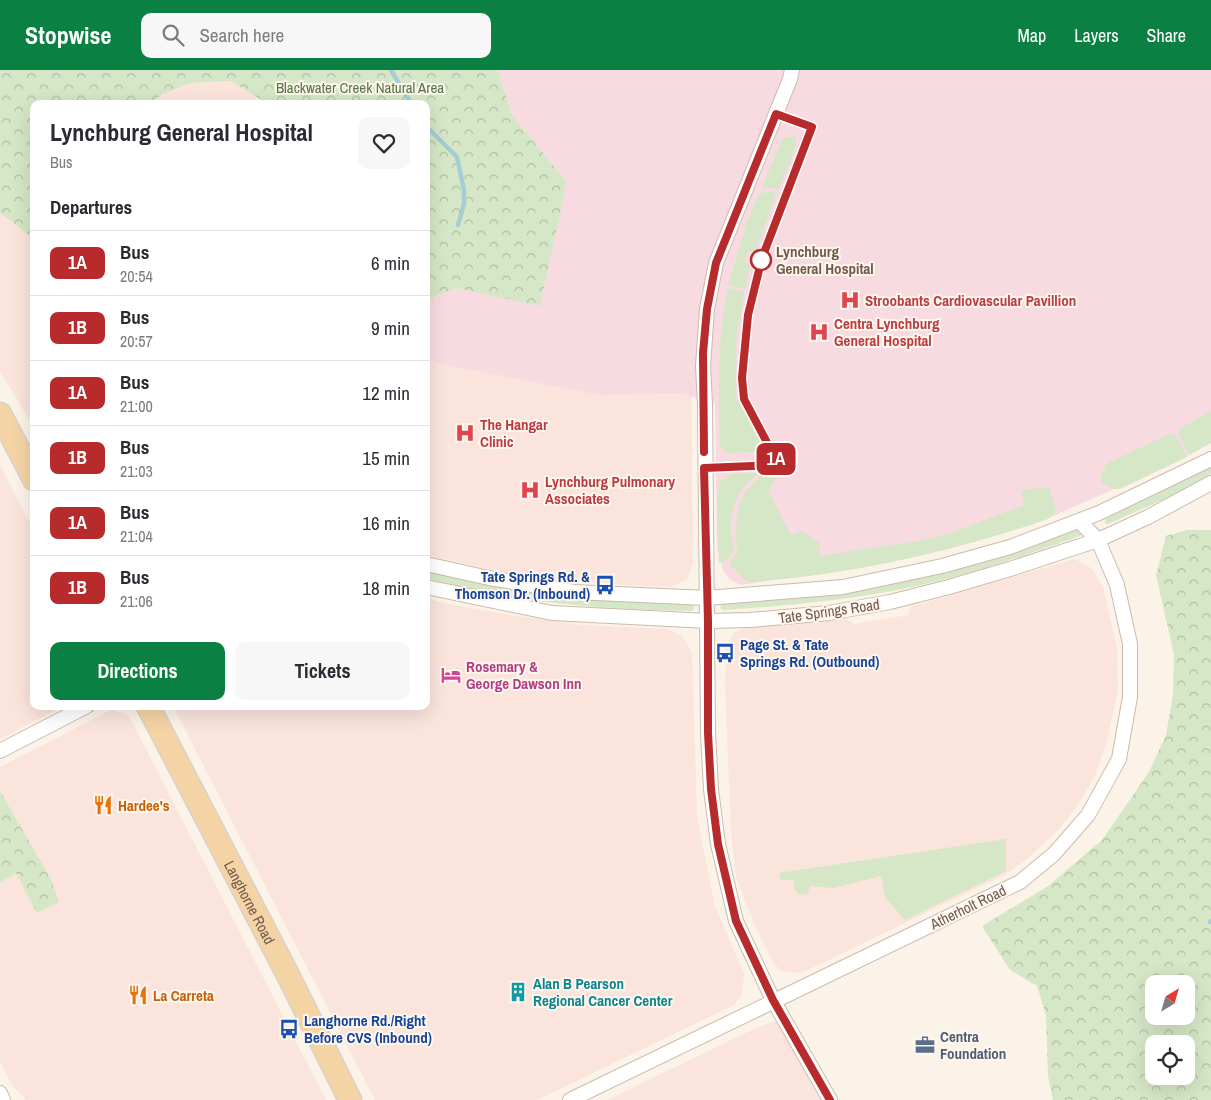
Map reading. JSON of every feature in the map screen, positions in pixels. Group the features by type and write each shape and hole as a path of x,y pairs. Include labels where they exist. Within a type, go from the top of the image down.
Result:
{"main road":[{"path":"0,414 27,449 30,462"},
{"name":"Langhorne Road","path":"150,710 288,975 350,1100"}],"street":[{"path":"792,70 790,80 716,263 707,309 703,366 708,621 708,733 711,789 718,844 736,921 773,1000 830,1100"},
{"name":"Tate Springs Road","path":"430,565 489,578 574,592 707,598 843,587 942,566 1010,547 1099,513 1211,459"},
{"name":"Tate Springs Road","path":"430,588 552,613 708,621 750,620 828,613 890,602 1010,570 1098,540 1148,517 1211,483"},
{"name":"Atherholt Road","path":"1098,540 1099,513"},
{"name":"Atherholt Road","path":"570,1100 1020,882 1054,854 1088,815 1119,759 1130,697 1130,644 1117,585 1098,540 1079,520"},
{"path":"0,751 79,710"},
{"path":"0,1094 3,1100"}],"shaded area":[{"name":"Centra Lynchburg General Hospital","path":"498,70 1211,70 1211,443 1169,465 1053,516 949,547 846,569 740,585 729,579 723,570 717,549 715,404 680,393 600,395 442,364 430,360 430,298 456,288 540,305 567,182 512,115"},
{"path":"231,81 257,97 255,100 155,100 161,95 190,83"},
{"path":"0,213 30,236 30,419 0,371"},
{"path":"430,360 442,364 680,393 691,396 693,561 688,579 670,587 624,585 517,575 430,556"},
{"path":"0,465 30,523 30,710 55,710 0,739"},
{"path":"1075,559 1091,568 1103,587 1117,647 1118,690 1107,741 1096,773 1079,804 1057,831 1026,860 1006,874 808,970 796,973 782,971 774,964 754,924 736,876 731,832 725,682 727,645 735,632 751,627 845,618 854,624 909,615 911,607"},
{"path":"430,599 515,616 583,625 667,629 682,636 692,652 697,816 715,906 744,974 742,995 734,1005 537,1100 375,1100 175,710 430,710"},
{"path":"111,710 126,714 130,718 326,1100 26,1100 12,1085 0,1061 0,883 16,873 51,879 0,791 0,767"},
{"path":"776,1021 820,1100 607,1100 756,1028"}],"green space":[{"name":"Blackwater Creek Natural Area","path":"0,70 498,70 512,115 567,182 540,306 456,288 430,298 430,100 262,100 231,81 190,83 161,95 155,100 30,100 30,236 0,213"},
{"path":"794,134 796,146 779,189 767,188 761,190 782,139 787,137 793,138"},
{"path":"768,191 776,194 755,252 748,251 744,263 750,265 745,289 728,285 746,225 758,195"},
{"path":"728,288 744,292 736,341 736,397 759,441 760,452 726,453 720,445 720,347"},
{"path":"1211,411 1211,443 1189,455 1179,435 1179,429"},
{"path":"1171,433 1176,436 1187,457 1120,489 1102,484 1100,475 1106,468 1104,465"},
{"path":"1211,465 1211,474 1178,493 1108,524 1105,523 1106,518"},
{"path":"738,473 762,473 748,483 738,496 731,519 733,551 728,559 719,563 718,488 726,477 731,475"},
{"path":"760,477 777,479 770,487 769,492 791,535 802,531 820,542 820,556 923,540 951,533 1024,505 1021,491 1024,490 1042,488 1052,491 1050,493 1055,511 1048,519 1012,531 902,560 827,573 751,582 745,580 729,564 737,553 736,521 740,502 751,485"},
{"path":"1077,529 1081,530 1080,536 976,571 912,587 818,602 723,610 720,608 722,603 786,599 911,580 997,558"},
{"path":"1187,530 1211,530 1211,1100 1053,1100 1048,1076 1046,1015 1037,986 1010,970 982,926 1048,886 1102,840 1149,772 1166,735 1173,695 1174,655 1156,575 1166,536"},
{"path":"430,572 492,585 558,595 624,601 691,604 694,605 694,609 692,611 583,606 516,598 430,579"},
{"path":"0,791 51,879 59,902 37,913 16,873 0,883"},
{"path":"1006,839 1006,871 905,920 885,897 881,876 833,888 810,886 807,895 798,894 794,889 794,880 781,880 779,873"}],"waterway":[{"path":"391,70 409,100"},
{"path":"430,130 457,157 464,190 464,204 458,225"}],"bus line":[{"name":"1A","path":"704,452 703,353 707,309 716,263 776,114 812,127 762,258 748,315 742,378 744,399 779,465 704,468 708,621 708,733 711,789 718,844 736,921 773,1000 830,1100"}],"place":[{"name":"Lynchburg General Hospital","path":"761,260"},
{"name":"Stroobants Cardiovascular Pavillion","path":"850,300"},
{"name":"Centra Lynchburg General Hospital","path":"819,332"},
{"name":"The Hangar Clinic","path":"465,433"},
{"name":"Lynchburg Pulmonary Associates","path":"530,490"},
{"name":"Tate Springs Rd. & Thomson Dr. (Inbound)","path":"605,585"},
{"name":"Page St. & Tate Springs Rd. (Outbound)","path":"725,653"},
{"name":"Rosemary & George Dawson Inn","path":"451,675"},
{"name":"Hardee's","path":"103,805"},
{"name":"Alan B Pearson Regional Cancer Center","path":"518,992"},
{"name":"La Carreta","path":"138,995"},
{"name":"Langhorne Rd./Right Before CVS (Inbound)","path":"289,1029"},
{"name":"Centra Foundation","path":"925,1045"}]}
